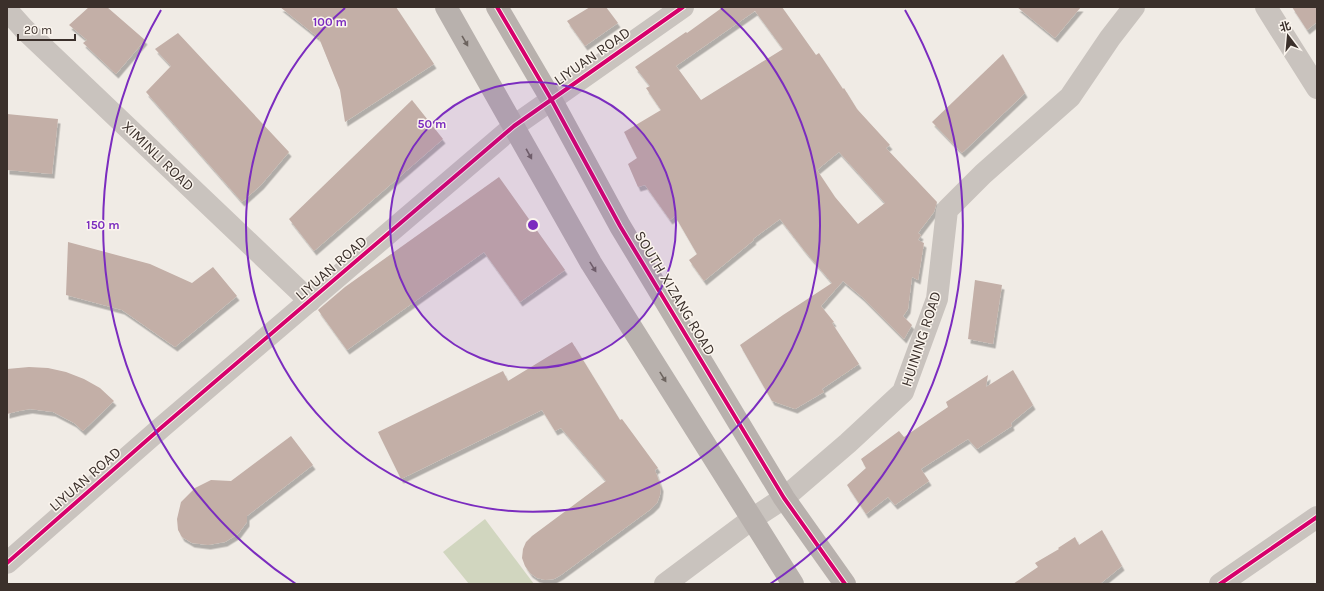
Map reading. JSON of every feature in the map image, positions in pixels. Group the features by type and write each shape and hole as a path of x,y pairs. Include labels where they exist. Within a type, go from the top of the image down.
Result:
{"main road":[{"path":"446,7 591,263 793,584"},
{"name":"SOUTH XIZANG ROAD","path":"497,7 551,99 620,226 784,498 845,584"}],"street":[{"name":"LIYUAN ROAD","path":"7,563 514,126 683,7"},
{"name":"HUINING ROAD","path":"665,584 784,498 848,443 903,392 937,299 947,210 983,174 1070,97 1110,38 1134,7"},
{"path":"1266,7 1317,88"},
{"name":"XIMINLI ROAD","path":"7,10 24,29 310,301"},
{"path":"1220,584 1317,517"}],"green space":[{"path":"485,519 534,584 469,584 443,552"}],"building":[{"path":"89,7 107,7 145,40 116,74 83,43 87,40 69,25"},
{"path":"280,7 396,7 434,64 345,122 340,90 319,38"},
{"path":"590,7 606,7 618,23 585,46 567,21"},
{"path":"723,7 782,7 816,55 819,53 857,109 890,145 886,148 937,202 934,212 918,233 921,235 918,240 924,243 918,280 912,277 908,309 903,316 912,325 904,339 862,297 843,281 821,306 834,322 832,323 859,364 822,389 824,392 795,409 772,401 740,345 832,283 780,219 753,239 754,240 704,281 689,260 697,254 675,216 670,220 645,185 638,187 628,164 637,158 624,132 661,110 646,88 650,86 635,67 686,32 687,33","holes":["755,11 783,49 701,100 676,66","839,152 885,203 858,224 835,197 817,170"]},
{"path":"1017,7 1081,7 1055,38"},
{"path":"1292,7 1317,7 1317,22 1307,30"},
{"path":"178,33 289,152 261,185 242,202 146,92 171,66 155,49"},
{"path":"1003,54 1025,93 962,153 932,122"},
{"path":"412,100 443,139 314,251 289,219"},
{"path":"7,114 58,119 52,174 7,170"},
{"path":"499,177 565,270 520,302 484,252 347,350 318,310 345,287"},
{"path":"68,242 150,264 192,283 213,267 237,296 175,347 122,310 66,295"},
{"path":"975,280 1002,285 993,344 968,339"},
{"path":"572,342 620,420 622,419 658,468 655,470 661,487 657,503 651,509 561,575 554,579 545,580 537,578 530,573 525,566 522,558 523,549 526,542 606,481 561,428 555,431 542,410 401,479 378,432 503,371 508,381"},
{"path":"29,367 48,368 66,372 84,379 100,388 114,401 83,431 74,423 53,412 30,409 7,414 7,369"},
{"path":"1013,370 1033,405 1011,423 1012,426 977,449 968,439 921,469 929,481 895,505 888,497 866,514 847,485 866,468 861,459 899,431 904,437 948,407 946,402 988,375 986,387"},
{"path":"291,436 313,465 247,516 247,522 238,534 225,542 208,545 192,543 182,537 178,530 177,519 181,502 195,488 211,480 231,481"},
{"path":"1102,530 1122,566 1100,584 1013,584 1038,567 1035,563 1059,549 1058,548 1075,537 1079,545"}],"cycle path":[{"path":"497,7 551,99 620,226 784,498 845,584"},
{"path":"7,563 162,427 514,126 683,7"},
{"path":"1220,584 1317,517"}]}
